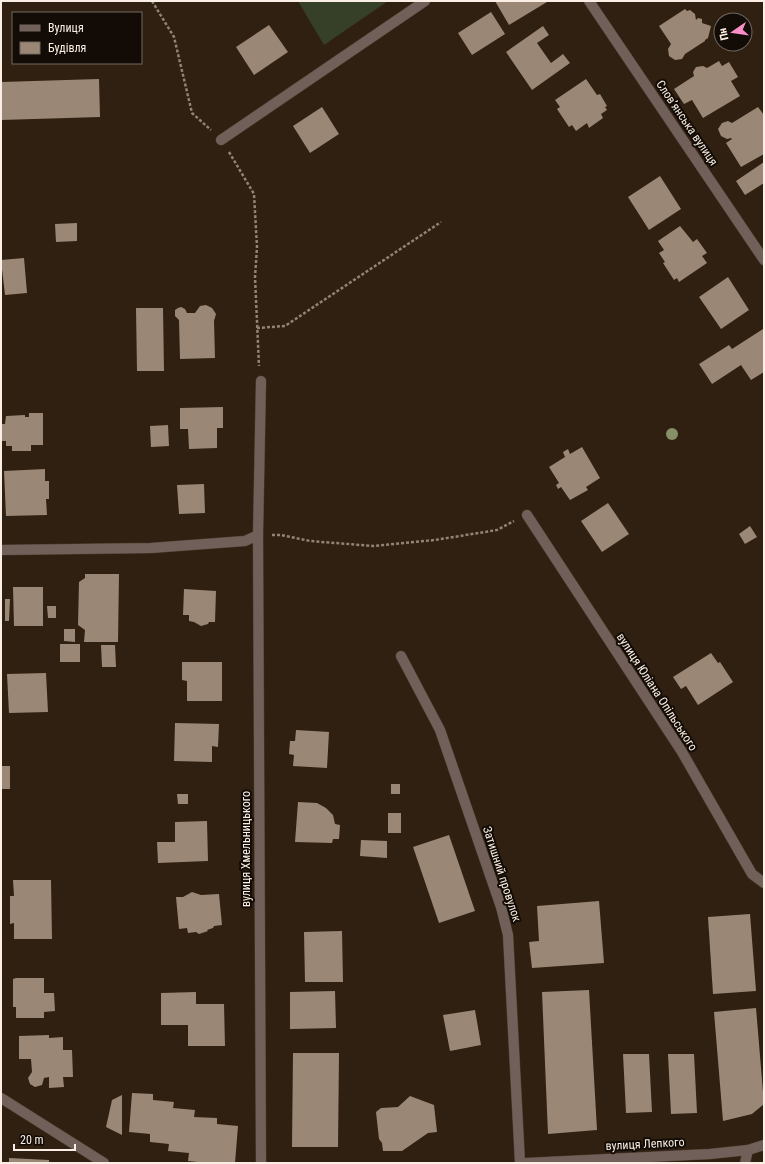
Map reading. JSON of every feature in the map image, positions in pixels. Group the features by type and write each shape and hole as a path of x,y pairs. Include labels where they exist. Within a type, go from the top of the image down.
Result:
{"street":[{"path":"221,140 425,1"},
{"name":"Словʼянська вулиця","path":"589,1 764,260"},
{"name":"вулиця Хмельницького","path":"261,381 258,535 261,1163"},
{"name":"вулиця Юліана Опільського","path":"527,515 682,752 752,874 764,883"},
{"path":"1,550 151,548 245,541 258,535"},
{"name":"Затишний провулок","path":"401,656 440,730 501,907 508,935 520,1163"},
{"path":"1,1098 104,1163"},
{"name":"вулиця Лепкого","path":"526,1163 748,1150 764,1145"},
{"path":"745,1163 748,1150"}],"path":[{"path":"152,1 174,37 192,113 221,140 254,194 257,247 255,277 261,381"},
{"path":"257,328 285,326 441,222"},
{"path":"258,535 281,535 310,540 373,546 435,540 497,530 527,515"}],"green space":[{"path":"298,1 388,1 324,45"}],"building":[{"path":"495,1 546,1 547,2 509,25"},
{"path":"685,9 687,11 690,10 695,14 696,20 698,18 702,19 702,23 711,26 708,38 705,41 685,54 682,59 675,60 669,56 668,49 671,44 659,26"},
{"path":"491,12 505,34 472,55 458,33"},
{"path":"269,25 288,52 254,75 236,47"},
{"path":"543,26 549,35 537,43 551,63 563,54 570,63 532,90 506,52"},
{"path":"719,61 722,66 729,62 738,77 731,81 740,96 703,118 692,100 684,104 674,89 694,76 693,72 696,67 703,66 707,68"},
{"path":"99,79 100,117 1,120 1,82"},
{"path":"586,79 597,95 600,94 607,106 605,107 607,110 601,114 603,118 589,128 587,123 576,131 572,125 569,127 557,109 560,107 555,100"},
{"path":"322,107 339,134 310,153 293,126"},
{"path":"758,107 764,115 764,154 741,167 726,143 732,139 727,139 721,136 718,129 722,123 728,121 732,123"},
{"path":"764,162 764,183 745,195 736,181"},
{"path":"660,176 681,209 649,230 628,197"},
{"path":"77,223 77,241 56,242 55,224"},
{"path":"680,226 693,242 697,239 707,253 702,256 707,263 679,282 677,278 674,280 663,263 665,262 659,253 664,250 658,241"},
{"path":"24,258 27,293 5,295 1,260"},
{"path":"728,277 749,310 721,329 699,297"},
{"path":"206,305 212,308 216,314 214,321 215,358 180,359 179,320 175,316 175,310 181,307 185,309 187,313 195,313 200,306"},
{"path":"136,308 163,308 164,371 137,371"},
{"path":"763,329 764,372 751,380 741,365 712,384 699,364 729,345 732,349"},
{"path":"223,407 223,428 217,428 217,448 189,449 188,429 180,429 180,408"},
{"path":"29,413 43,413 43,445 31,445 31,451 12,451 12,446 6,446 6,441 2,441 1,424 5,424 6,416 25,415 25,417 29,417"},
{"path":"168,425 169,446 151,447 150,426"},
{"path":"582,447 600,478 586,487 588,490 570,500 561,487 558,489 556,485 559,483 549,467 565,457 563,452 568,449 570,454"},
{"path":"45,469 45,481 49,481 49,499 46,499 47,515 6,516 4,471"},
{"path":"204,484 205,513 179,514 177,485"},
{"path":"608,503 629,534 602,552 581,521"},
{"path":"750,526 757,537 745,544 739,534"},
{"path":"85,574 119,574 118,642 84,642 85,630 78,625 79,582 85,578"},
{"path":"13,587 43,587 43,626 14,626"},
{"path":"184,589 216,591 215,622 209,622 208,624 201,626 189,621 189,615 183,615"},
{"path":"5,599 10,599 9,621 5,621"},
{"path":"47,606 56,606 56,618 48,618"},
{"path":"64,629 75,629 75,642 64,641"},
{"path":"60,644 80,644 80,662 60,662"},
{"path":"101,645 115,645 116,667 102,667"},
{"path":"711,653 718,663 720,662 733,682 698,705 686,686 681,689 673,677"},
{"path":"182,662 222,662 222,701 187,701 187,681 182,680"},
{"path":"46,673 48,712 9,713 7,674"},
{"path":"175,723 219,724 218,747 212,746 212,762 174,761"},
{"path":"296,730 329,732 327,768 293,766 294,755 289,754 290,741 295,741"},
{"path":"1,766 10,766 10,789 1,789"},
{"path":"391,784 400,784 400,794 391,794"},
{"path":"177,794 188,794 188,804 178,804"},
{"path":"298,802 317,803 326,808 333,815 335,824 340,825 339,839 333,839 332,843 295,842"},
{"path":"388,813 401,813 401,833 388,833"},
{"path":"207,821 208,861 158,863 157,842 175,842 175,822"},
{"path":"449,835 475,911 439,923 413,847"},
{"path":"361,840 387,841 387,858 360,856"},
{"path":"13,880 51,880 52,939 14,939 14,923 10,924 10,896 14,896"},
{"path":"192,892 201,895 219,894 222,925 214,926 213,928 207,930 208,931 199,934 196,932 188,933 187,928 179,929 176,897 183,897"},
{"path":"599,901 604,963 532,968 529,942 539,941 537,906"},
{"path":"750,914 756,991 713,994 708,917"},
{"path":"342,931 343,982 305,982 304,932"},
{"path":"44,978 44,993 54,993 55,1011 44,1012 44,1018 16,1018 16,1007 13,1007 13,979"},
{"path":"589,990 597,1130 548,1134 542,992"},
{"path":"335,991 336,1028 290,1029 290,992"},
{"path":"196,992 196,1004 224,1004 225,1046 188,1046 188,1025 161,1025 161,993"},
{"path":"756,1008 764,1104 752,1114 723,1121 714,1012"},
{"path":"475,1010 481,1045 450,1051 443,1015"},
{"path":"49,1035 49,1038 63,1037 63,1050 72,1050 73,1077 63,1077 64,1087 49,1088 49,1077 44,1078 42,1085 35,1087 30,1084 28,1078 32,1072 31,1059 19,1059 19,1036"},
{"path":"293,1053 339,1053 338,1147 292,1147"},
{"path":"623,1054 649,1054 652,1112 626,1113"},
{"path":"668,1054 694,1054 697,1113 671,1114"},
{"path":"132,1093 153,1094 153,1100 174,1102 173,1108 195,1110 194,1117 217,1118 217,1124 238,1126 235,1163 188,1161 189,1153 168,1151 169,1144 150,1142 150,1134 129,1132"},
{"path":"122,1095 122,1135 106,1127 112,1100"},
{"path":"410,1096 434,1105 437,1132 428,1133 402,1151 383,1151 382,1143 379,1139 376,1112 381,1108 398,1107"},
{"path":"9,1158 49,1160 49,1163 9,1163"}]}
